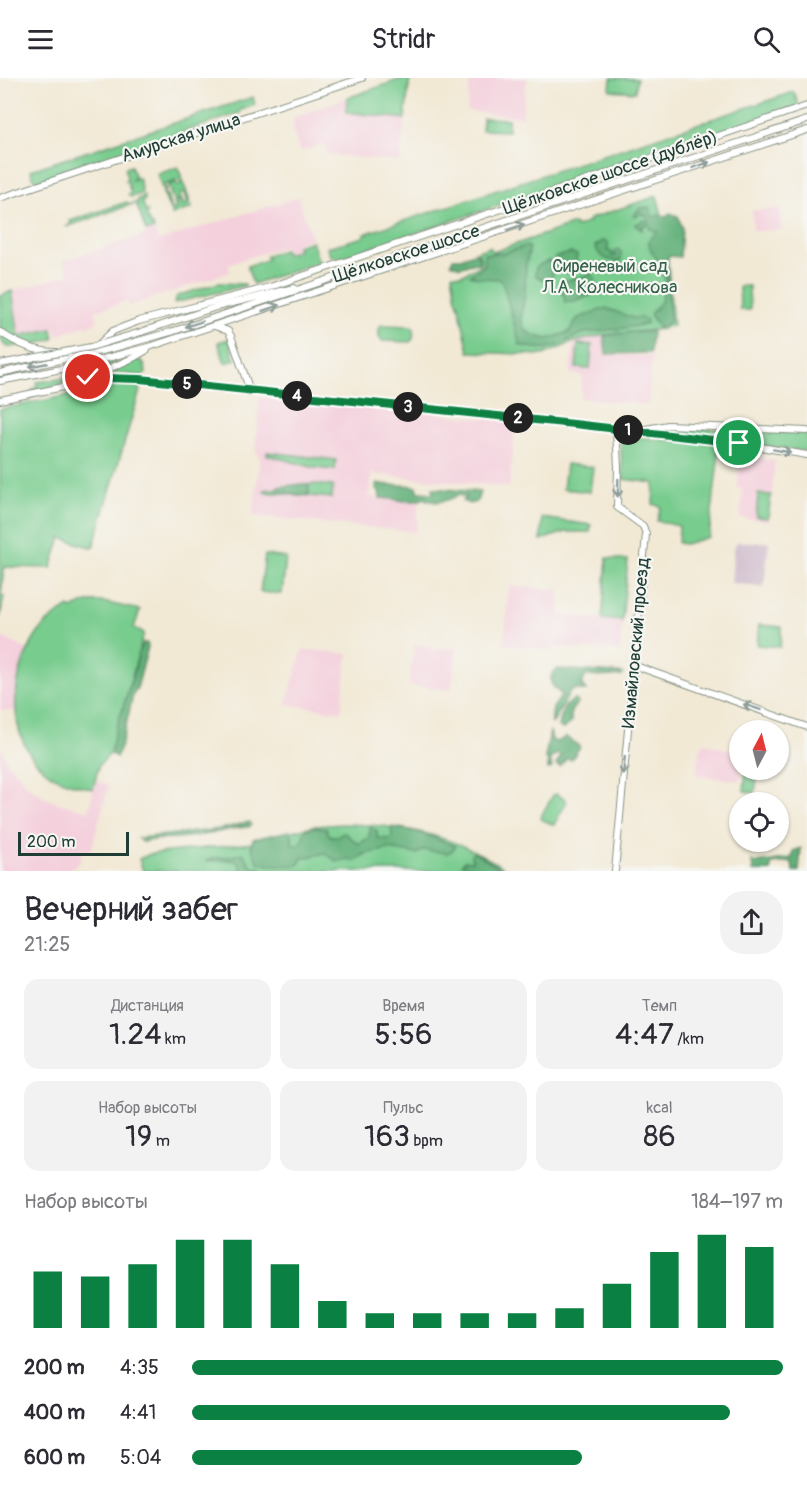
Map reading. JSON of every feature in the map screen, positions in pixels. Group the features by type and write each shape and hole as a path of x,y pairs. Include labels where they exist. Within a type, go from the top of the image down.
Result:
{"main road":[{"name":"Амурская улица","path":"0,198 362,78"},
{"name":"Щёлковское шоссе (дублёр)","path":"76,358 97,347 113,331 139,321 270,287 807,106"},
{"name":"Щёлковское шоссе","path":"0,373 76,358 174,331 807,120"},
{"name":"Щёлковское шоссе","path":"0,381 77,366 152,346 807,131"},
{"path":"520,203 576,197"},
{"path":"0,364 72,351 141,332 216,307 330,279"},
{"path":"215,326 228,331 231,336 250,391"},
{"path":"0,332 32,349 50,352 72,351"},
{"path":"73,385 135,357 152,346"},
{"path":"0,400 104,378 118,378 725,441 807,455"},
{"path":"635,431 661,426 807,431"},
{"path":"661,426 658,430 662,434"},
{"name":"Измайловский проезд","path":"615,871 646,534 643,526 617,507 616,429"},
{"path":"633,666 807,727"}],"shaded area":[{"path":"470,78 527,78 522,117 467,111"},
{"path":"347,98 346,112 405,119 400,162 327,154 323,144 300,151 293,131 294,117"},
{"path":"298,197 312,238 296,244 297,249 287,252 285,246 228,264 230,272 129,306 127,301 95,311 98,321 87,327 85,325 57,336 55,328 19,337 12,291 69,275 64,260 141,236 154,229 158,241"},
{"path":"780,209 781,230 753,231 752,210"},
{"path":"603,335 605,355 652,356 648,405 581,398 582,376 570,373 574,342"},
{"path":"260,398 516,422 509,487 372,474 369,497 419,502 416,532 253,516 260,459 255,449"},
{"path":"740,456 775,460 769,521 740,518 743,489 737,488"},
{"path":"737,542 769,542 764,587 731,583 734,548"},
{"path":"607,558 628,560 620,651 554,647 553,651 504,644 509,586 560,590 559,615 602,619"},
{"path":"0,636 28,650 16,691 15,711 0,711"},
{"path":"414,645 431,646 432,651 438,648 457,649 451,690 409,685"},
{"path":"303,649 348,654 341,712 286,704"},
{"path":"705,743 729,750 729,780 696,775 700,749"},
{"path":"0,747 8,763 30,788 62,804 89,811 95,781 109,785 91,850 81,851 81,861 66,871 0,871"}],"green space":[{"path":"404,78 410,78 405,119 346,112 347,98"},
{"path":"611,78 637,79 635,92 610,90"},
{"path":"794,92 799,106 337,259 330,255 327,247 364,237 364,234"},
{"path":"253,97 255,105 241,110 240,113 35,182 31,170"},
{"path":"483,118 508,119 508,131 482,130"},
{"path":"131,166 135,177 132,180 139,178 142,191 141,194 131,197 128,195 131,193 127,181 124,181 127,180 125,168"},
{"path":"178,167 192,208 172,215 163,193 167,195 171,210 176,208 174,203 182,200 183,205 188,203 185,193 180,194 181,198 173,201 168,185 176,182 177,185 181,184 180,180 164,185 166,191 163,191 157,174"},
{"path":"144,196 145,200 142,201 146,212 149,211 146,214 154,229 146,231 136,203 66,227 71,224 70,221 127,202 128,205 138,202 138,199"},
{"name":"Сиреневый сад Л.А. Колесникова","path":"657,196 665,226 673,326 603,335 574,342 543,355 469,352 452,274 461,275 482,265 478,251 490,247 493,252 574,224 576,227 589,222 589,219"},
{"path":"648,207 654,217 661,215 666,217 670,214 678,216 682,228 680,257 669,256 667,259 670,322 659,328 650,314 661,302 665,285 660,264 649,244 649,240 657,232 650,229 648,224 641,227 642,230 635,225 644,220 648,221 649,218 641,213 636,217 633,216 640,208"},
{"path":"312,241 319,262 253,284 247,266 267,260 266,256 284,250 286,254 298,250 297,246"},
{"path":"603,241 608,242 608,251 612,252 612,256 616,256 614,253 618,249 621,252 621,261 609,260 599,254 595,246"},
{"path":"525,246 529,247 522,316 523,327 526,331 548,339 569,332 578,318 606,308 633,318 644,318 647,320 646,324 584,333 552,347 533,348 520,345 503,284 499,279 470,275 485,265 484,254 504,253"},
{"path":"476,252 479,264 471,263 460,267 451,263 453,258 461,258"},
{"path":"571,253 577,255 574,271 565,272 562,266 557,272 554,265 555,257"},
{"path":"550,261 553,273 551,280 546,282 535,275 536,267"},
{"path":"591,274 595,278 597,293 565,302 561,282"},
{"path":"218,283 245,284 245,286 174,303 177,296"},
{"path":"739,286 749,286 750,310 740,310"},
{"path":"12,291 19,336 52,329 54,339 36,344 8,347 4,345 0,337 0,296"},
{"path":"382,325 411,326 414,328 413,339 410,342 382,341 379,337 379,327"},
{"path":"652,332 650,353 606,354 604,336"},
{"path":"229,339 235,360 225,363 218,342"},
{"path":"578,344 592,345 590,369 576,368"},
{"path":"125,359 70,383 31,392 37,386 37,382 66,378 66,374"},
{"path":"136,360 141,360 146,373 141,376 113,373 113,371"},
{"path":"108,384 141,387 93,548 61,538 51,568 4,567 1,595 4,596 0,618 0,409 70,395 85,388"},
{"path":"668,427 807,433 807,452 661,430"},
{"path":"620,436 720,444 709,537 685,544 678,543 679,526 657,521 661,507 653,504 654,483 623,479"},
{"path":"267,452 336,460 335,470 315,468 267,455"},
{"path":"566,464 593,467 590,492 563,489"},
{"path":"377,483 417,487 419,492 433,493 433,488 480,492 477,502 470,504 462,501 467,497 458,495 442,501 424,498 403,501 380,498 379,490 376,490"},
{"path":"313,484 333,486 332,498 264,492 265,490"},
{"path":"309,485 309,494 300,495 275,490 277,487"},
{"path":"758,494 771,495 768,518 756,517"},
{"path":"542,518 591,525 590,532 566,532 541,540"},
{"path":"265,555 286,558 282,594 260,592"},
{"path":"607,558 628,560 622,621 602,619"},
{"path":"87,602 103,602 140,610 134,628 144,633 110,754 99,765 93,789 57,778 32,758 23,742 16,705 17,686 22,667 38,633 56,615 69,607 71,609"},
{"path":"759,625 782,627 780,647 757,645"},
{"path":"144,643 147,643 148,647 137,688 133,694 122,743 116,757 110,753 115,732 140,649"},
{"path":"557,669 623,674 622,676 599,677 586,675 582,684 586,691 575,689 570,692 551,723 553,708 562,695 553,687 551,680"},
{"path":"574,699 578,702 571,711 571,723 563,729 558,726 564,708"},
{"path":"550,731 552,740 557,742 566,737 580,747 571,760 567,758 560,767 556,765 561,756 557,754 550,759 552,768 548,769 548,760 545,758"},
{"path":"745,780 757,780 755,792 744,791"},
{"path":"556,794 566,800 566,803 554,825 541,819 541,816 553,795"},
{"path":"250,822 249,827 199,836 142,842 138,838 221,829"},
{"path":"343,824 379,826 429,834 463,846 508,871 143,871 139,859 150,854 252,843 313,826"},
{"path":"314,827 326,828 329,835 333,836 346,834 358,844 369,838 370,827 377,831 377,838 390,839 391,827 419,832 455,846 447,853 424,850 416,854 389,849 365,854 354,861 348,859 337,862 325,853 302,858 295,866 268,865 258,862 251,847 253,839 289,831 292,834 292,844 298,845 302,841 305,830"},
{"path":"801,848 799,871 793,871 792,862 771,864 771,871 753,871 752,861 756,863 792,858 793,851"},
{"path":"474,852 505,871 478,871 462,864 464,861 472,861 471,854"},
{"path":"243,853 252,867 261,868 262,871 241,871 239,862 231,860 205,861 212,858"}],"route":[{"path":"88,377 73,385 104,378 140,379 739,443"}]}
